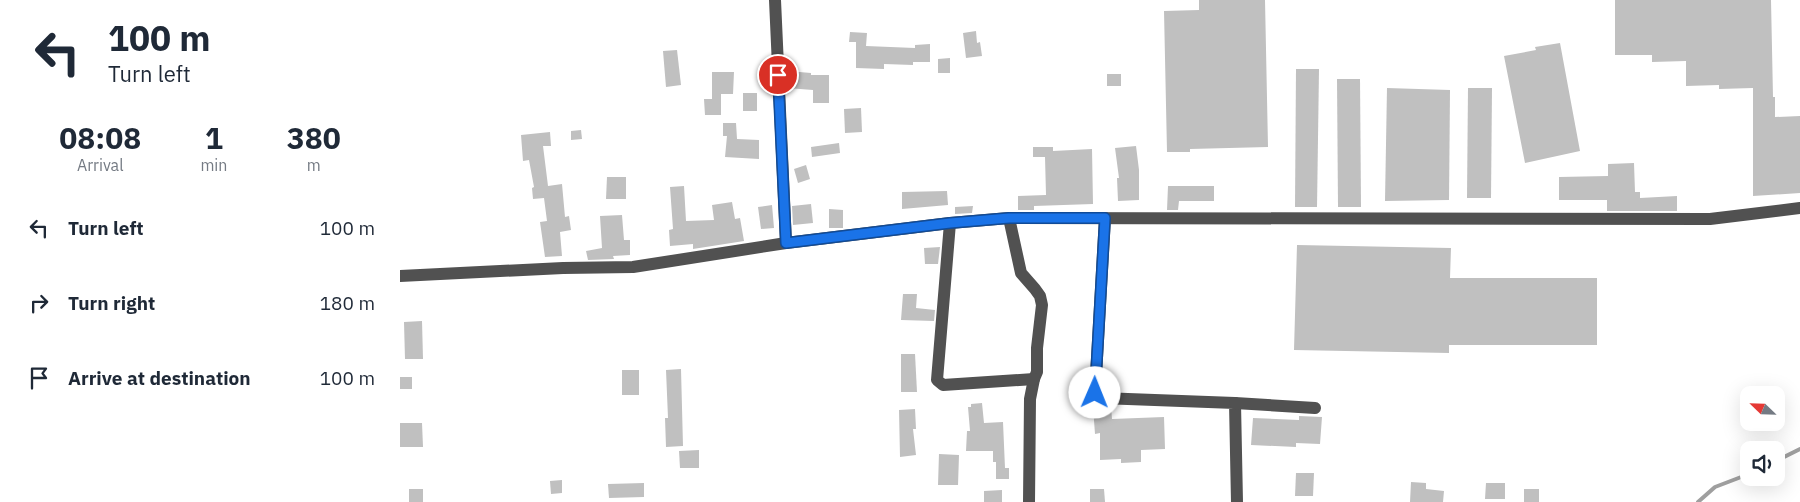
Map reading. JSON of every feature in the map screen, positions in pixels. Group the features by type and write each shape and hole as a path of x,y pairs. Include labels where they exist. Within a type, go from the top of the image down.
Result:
{"street":[{"path":"775,0 786,243"},
{"path":"400,276 563,268 633,267 786,243 950,223 1009,218 1710,219 1800,208"},
{"path":"1009,218 1021,273 1040,296 1042,305 1037,348 1037,372 1030,399 1029,502"},
{"path":"1105,218 1094,390 1097,396 1101,398 1316,408"},
{"path":"950,223 937,380 943,385 1034,379"},
{"path":"1235,403 1237,502"}],"building":[{"path":"1199,0 1265,0 1268,147 1190,149 1190,152 1167,152 1164,11 1199,10"},
{"path":"1615,0 1771,0 1775,117 1800,116 1800,193 1753,196 1753,88 1719,89 1719,85 1686,86 1686,61 1652,62 1652,55 1615,55"},
{"path":"976,31 977,43 980,42 982,56 966,58 963,33"},
{"path":"850,32 867,33 866,46 915,48 915,45 930,44 930,62 913,62 913,65 884,64 884,69 856,68 856,42 849,42"},
{"path":"1560,43 1580,151 1525,163 1504,56 1536,50 1535,47"},
{"path":"677,50 681,85 666,87 663,51"},
{"path":"950,58 950,73 938,73 938,59"},
{"path":"1296,69 1319,69 1317,207 1295,207"},
{"path":"788,71 811,73 811,75 829,75 829,103 813,103 813,90 787,88"},
{"path":"712,72 734,72 733,94 721,94 721,115 705,115 704,99 712,99"},
{"path":"1107,74 1121,74 1121,86 1107,86"},
{"path":"1337,79 1360,79 1361,207 1338,207"},
{"path":"1387,88 1450,90 1449,200 1385,201"},
{"path":"1468,88 1492,88 1491,198 1467,198"},
{"path":"743,93 757,93 757,111 743,111"},
{"path":"861,108 862,132 845,133 844,109"},
{"path":"723,123 736,123 737,139 759,140 759,159 725,157 727,136 723,136"},
{"path":"581,130 582,139 571,140 571,131"},
{"path":"550,132 551,146 543,146 548,186 562,184 565,217 569,216 571,230 560,232 562,256 545,257 540,222 547,221 544,198 533,199 532,188 534,187 529,160 523,161 521,135"},
{"path":"839,143 840,153 812,157 811,147"},
{"path":"1136,146 1139,170 1139,200 1118,201 1117,178 1119,178 1115,148"},
{"path":"1033,147 1053,147 1053,151 1092,149 1093,204 1034,206 1034,210 1018,210 1018,196 1046,195 1045,157 1033,157"},
{"path":"1634,163 1635,192 1640,192 1640,198 1677,196 1677,211 1607,211 1607,200 1559,200 1559,177 1608,176 1608,164"},
{"path":"806,165 810,179 798,183 794,169"},
{"path":"607,177 626,177 626,199 606,199"},
{"path":"684,186 686,221 714,220 712,205 732,202 735,219 740,218 744,241 693,249 693,244 670,246 669,230 673,229 670,187"},
{"path":"1168,186 1214,186 1214,201 1179,201 1178,210 1167,210"},
{"path":"947,191 948,205 902,209 902,192"},
{"path":"811,204 813,223 793,225 792,206"},
{"path":"772,205 774,228 761,229 758,207"},
{"path":"973,206 972,213 955,214 955,207"},
{"path":"829,209 843,210 843,228 829,228"},
{"path":"622,215 624,240 630,240 630,255 613,256 614,259 588,260 586,251 602,248 600,216"},
{"path":"1297,245 1451,248 1450,278 1597,278 1597,345 1449,345 1449,353 1294,350"},
{"path":"940,247 938,264 925,264 924,248"},
{"path":"903,294 917,294 916,308 935,310 934,321 901,320"},
{"path":"422,321 423,359 405,359 404,322"},
{"path":"901,354 915,354 917,392 901,392"},
{"path":"681,369 683,446 666,447 665,418 668,418 666,370"},
{"path":"622,370 639,370 639,395 622,395"},
{"path":"400,377 412,377 412,389 400,389"},
{"path":"982,403 984,423 1003,422 1005,468 1009,468 1009,479 996,479 996,462 993,462 993,451 966,451 967,431 970,431 968,407 971,407 971,404"},
{"path":"1111,406 1112,419 1164,417 1165,449 1141,450 1141,462 1121,463 1121,459 1100,460 1100,433 1095,434 1093,407"},
{"path":"915,409 916,429 913,429 916,455 900,457 899,410"},
{"path":"1299,416 1322,417 1320,444 1296,443 1296,447 1251,445 1253,418 1299,420"},
{"path":"400,423 422,423 423,447 400,447"},
{"path":"699,450 699,468 680,468 679,451"},
{"path":"939,454 959,455 958,485 938,485"},
{"path":"1296,473 1314,473 1313,496 1295,496"},
{"path":"562,480 562,493 551,494 550,481"},
{"path":"1411,482 1426,483 1426,489 1444,491 1443,502 1410,502"},
{"path":"644,483 644,497 609,498 608,484"},
{"path":"1486,483 1505,483 1505,499 1485,499"},
{"path":"409,489 423,489 423,502 409,502"},
{"path":"1090,489 1104,489 1105,502 1090,502"},
{"path":"1524,489 1539,489 1539,502 1524,502"},
{"path":"1002,490 1002,502 984,502 984,491"}],"waterway":[{"path":"1785,456 1800,449"},
{"path":"1698,502 1715,487 1740,477"}],"route":[{"path":"778,75 786,243 950,223 1009,218 1105,218 1095,393"}]}
